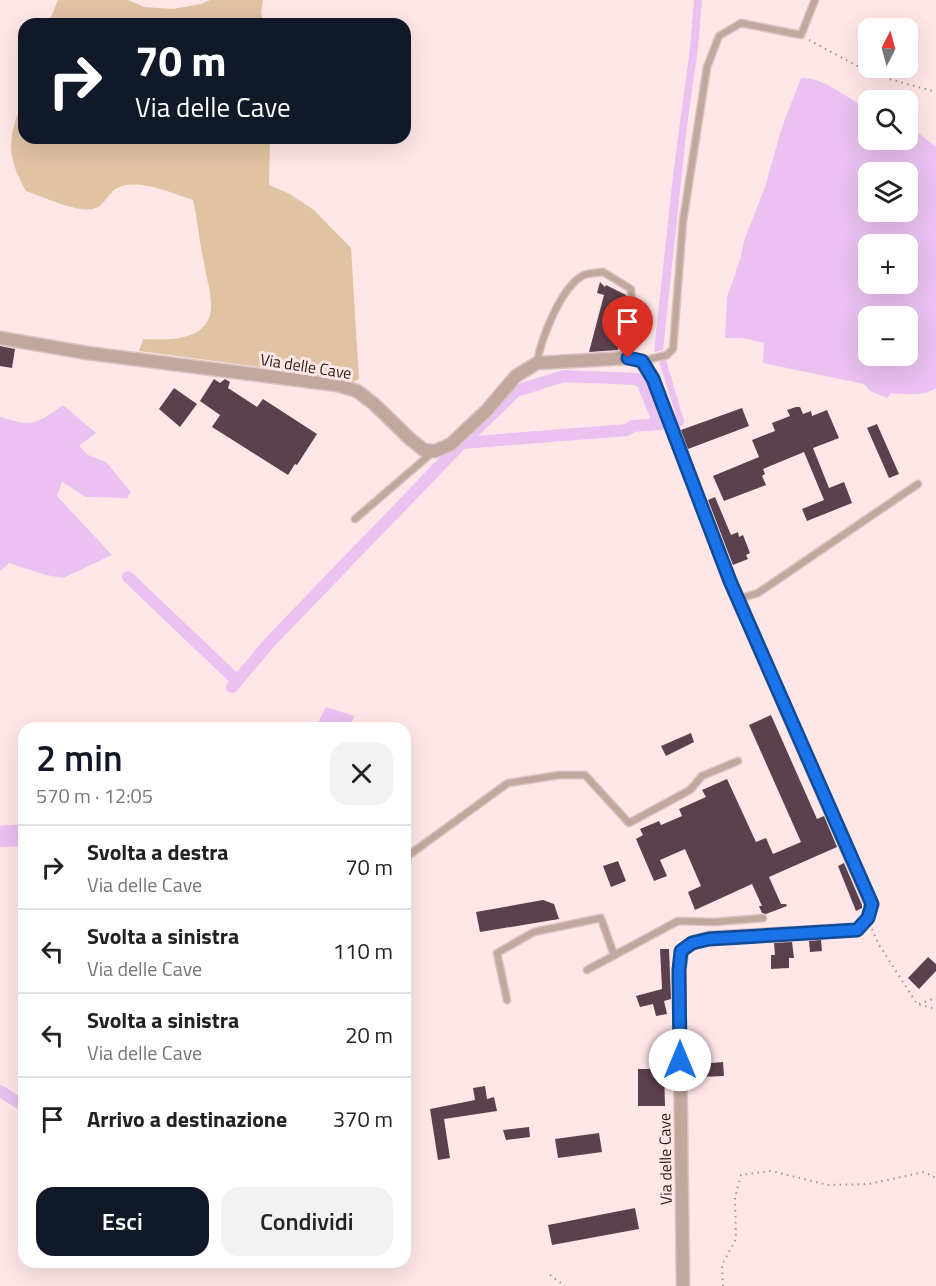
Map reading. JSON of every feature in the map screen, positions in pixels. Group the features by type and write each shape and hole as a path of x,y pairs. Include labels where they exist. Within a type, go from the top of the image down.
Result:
{"street":[{"name":"Via delle Cave","path":"0,338 87,353 337,385 357,391 374,404 410,440 424,450 435,451"},
{"path":"435,451 451,444 487,410 516,376 537,363 623,358 642,361 653,379 738,599 872,904 868,918"},
{"name":"Via delle Cave","path":"683,1286 679,970 681,951 692,943 709,939 857,930 868,918"}],"lane":[{"path":"642,361 667,355 673,349 683,220 707,67 719,36 741,22 801,35 815,0"},
{"path":"537,363 539,347 566,291 584,275 603,272 631,289 633,329 623,358"},
{"path":"355,519 435,451"},
{"path":"738,599 758,593 918,484"},
{"path":"411,854 508,783 560,775 585,776 629,823 690,790 702,776 738,761"},
{"path":"507,1000 496,953 534,932 601,918 614,955"},
{"path":"587,970 678,921 715,922 763,918"}],"path":[{"path":"801,35 861,68 936,92"},
{"path":"868,918 878,943 917,1004 936,1009"},
{"path":"917,1004 936,998"},
{"path":"723,1286 722,1265 736,1239 735,1197 741,1175 771,1172 828,1185 869,1184 924,1172 936,1178"},
{"path":"550,1275 565,1286"}],"shaded area":[{"path":"58,0 128,0 144,7 173,9 210,0 263,0 262,18 50,18"},
{"path":"694,0 702,0 698,48 687,126 663,350 654,352 673,175 690,48"},
{"path":"801,78 819,81 858,103 858,150 918,150 918,133 936,147 936,388 920,394 891,393 887,398 870,391 864,384 763,363 764,343 742,338 725,338 727,297 744,241 765,187 782,127"},
{"path":"18,113 18,144 270,144 269,185 288,193 314,210 351,248 359,379 353,382 319,375 139,351 143,339 185,337 202,328 208,320 211,297 193,200 152,187 130,185 113,191 97,208 86,210 26,191 14,165 12,154 11,143"},
{"path":"666,360 683,423 678,424 659,362"},
{"path":"63,405 96,433 79,446 88,455 106,462 131,492 127,498 86,497 62,482 57,496 112,555 63,578 9,563 0,571 0,417 20,422 33,422 46,417"},
{"path":"326,707 354,716 352,722 318,722"},
{"path":"18,824 18,846 0,847 0,826"}],"building":[{"path":"600,282 605,287 606,285 626,295 626,301 614,342 618,342 618,350 589,352 604,295 597,293"},
{"path":"0,346 15,349 12,368 0,366"},
{"path":"214,379 220,383 225,379 230,382 228,388 257,407 263,399 317,434 288,475 212,427 220,415 200,401"},
{"path":"174,388 197,404 180,427 159,409"},
{"path":"800,407 803,414 811,411 812,416 827,410 839,438 813,448 829,488 844,482 852,503 807,521 802,509 824,500 804,452 763,469 765,474 762,476 766,485 724,501 713,476 759,457 752,440 775,431 772,423 790,416 787,410"},
{"path":"742,408 749,426 688,449 681,430"},
{"path":"877,424 899,474 889,478 867,428"},
{"path":"715,497 731,535 738,532 739,537 743,535 750,553 746,555 748,559 733,565 708,500"},
{"path":"771,715 817,819 824,816 837,847 769,877 781,904 787,906 766,914 762,913 759,906 762,906 752,884 695,910 688,892 701,886 685,849 660,860 667,876 654,881 636,839 643,835 640,829 659,821 661,825 682,816 679,809 706,797 702,790 727,779 756,842 766,838 773,854 801,842 749,725"},
{"path":"691,733 694,742 666,756 661,746"},
{"path":"618,861 626,881 611,887 603,866"},
{"path":"844,863 862,905 862,908 856,911 838,866"},
{"path":"543,900 554,904 559,919 480,932 476,912"},
{"path":"821,940 822,951 810,952 809,941"},
{"path":"792,942 794,958 789,958 789,968 771,969 771,955 775,955 774,943"},
{"path":"660,949 669,949 671,999 664,1001 667,1014 656,1016 653,1004 640,1007 636,996 662,989"},
{"path":"928,957 936,964 936,971 919,989 908,978"},
{"path":"723,1062 724,1076 700,1077 700,1064"},
{"path":"638,1069 664,1069 665,1106 638,1106"},
{"path":"485,1086 487,1099 494,1097 497,1111 444,1119 450,1158 438,1160 430,1109 475,1100 473,1088"},
{"path":"529,1127 530,1137 506,1140 503,1130"},
{"path":"599,1133 602,1152 558,1158 555,1139"},
{"path":"635,1208 639,1229 552,1245 548,1225"}],"waterway":[{"path":"232,687 271,641 459,446 516,391 564,376 637,379 643,384 659,424 678,421"},
{"path":"462,443 627,430 633,426 659,424"},
{"path":"128,577 237,681"},
{"path":"0,1091 18,1102"}],"route":[{"path":"628,358 642,361 653,379 730,581 872,904 868,918 857,930 709,939 692,943 681,951 679,970 680,1060"}]}
